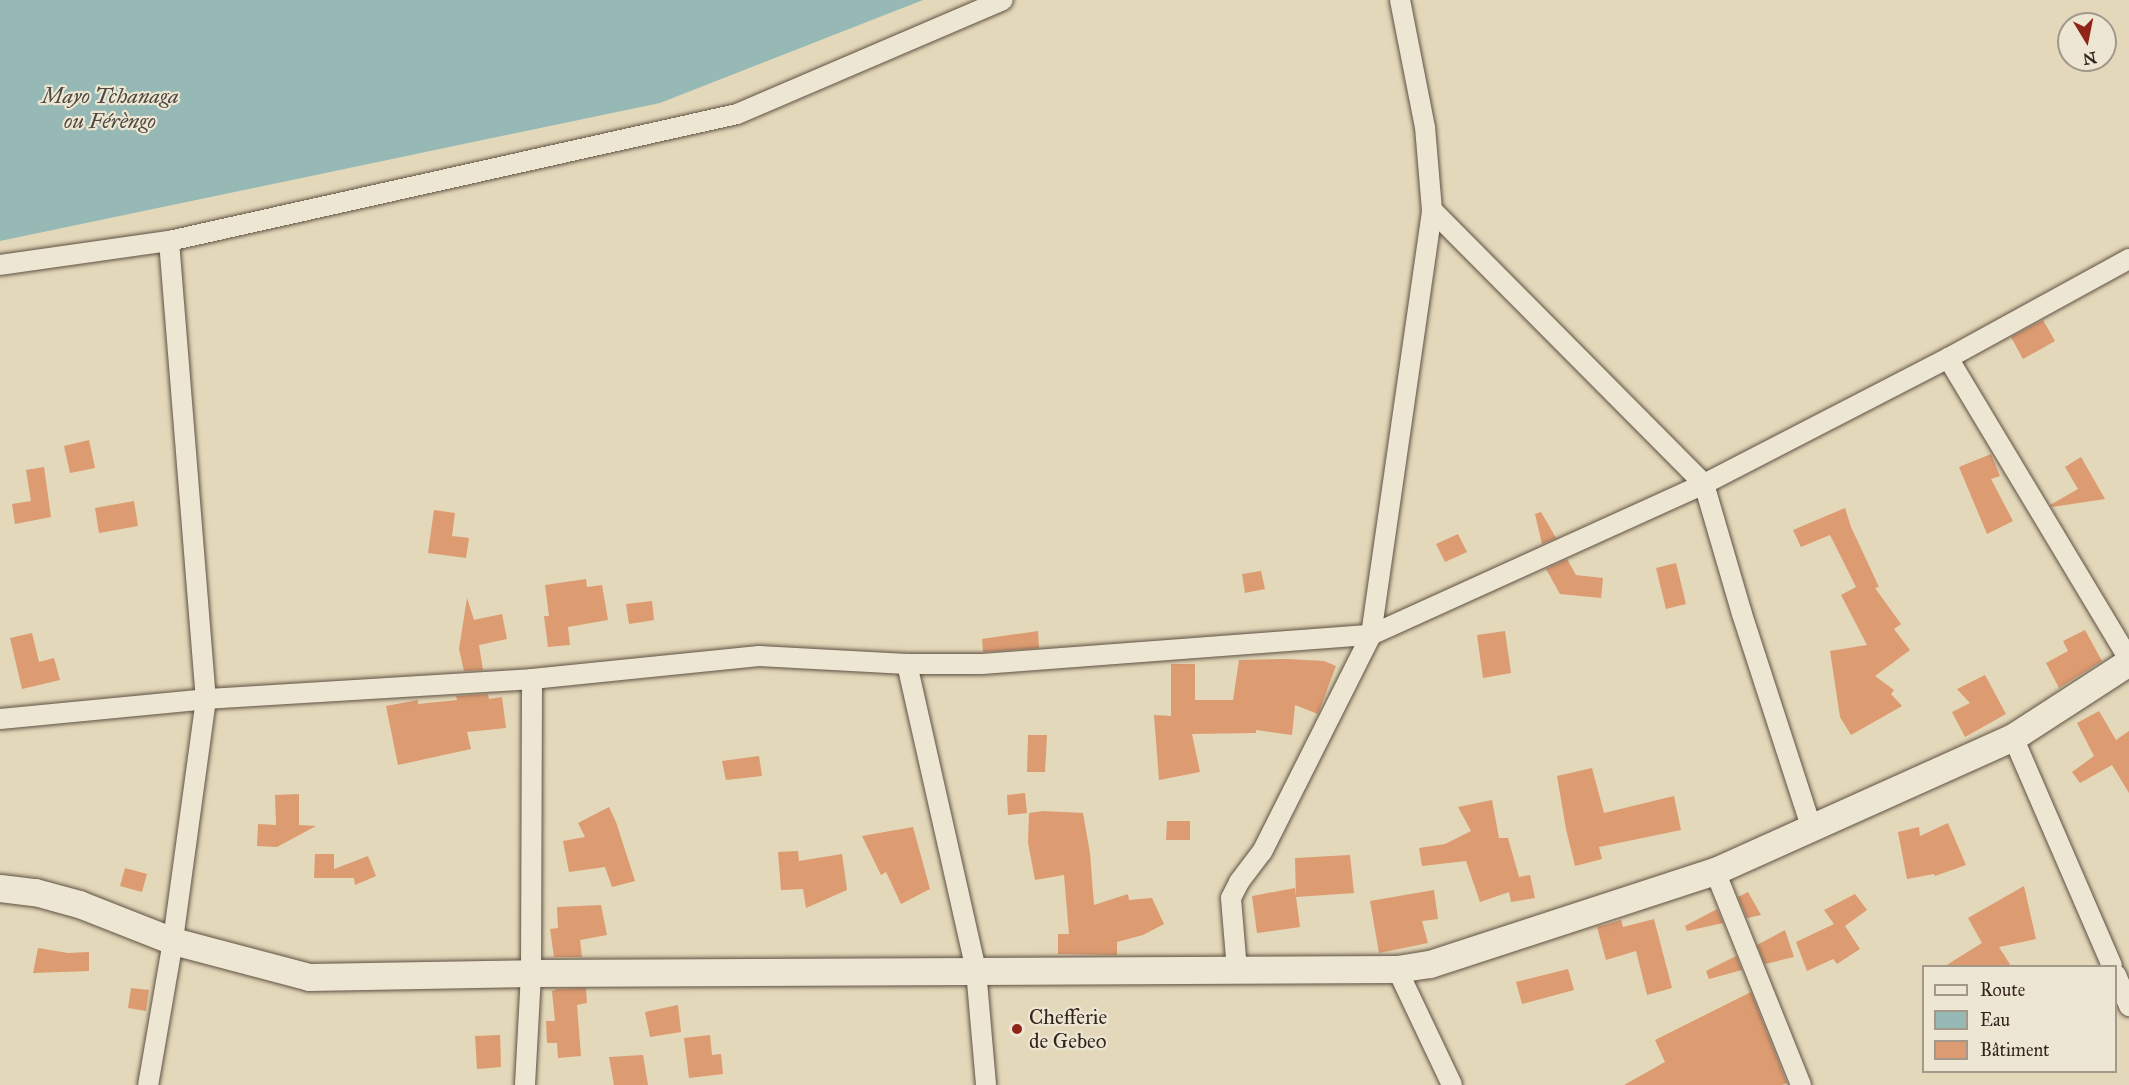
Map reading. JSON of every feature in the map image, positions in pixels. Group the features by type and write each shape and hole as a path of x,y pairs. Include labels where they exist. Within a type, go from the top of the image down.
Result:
{"street":[{"path":"0,265 169,241 737,114 1003,0"},
{"path":"1237,969 1231,898 1239,882 1262,852 1371,635 1432,210 1425,127 1400,0"},
{"path":"1432,210 1704,484 1742,614 1812,830"},
{"path":"148,1085 173,941 206,699 169,241"},
{"path":"0,719 206,699 532,679 759,656 907,664 982,664 1371,635 1704,484 1948,358 2129,259"},
{"path":"0,888 35,892 79,904 173,941 309,977 531,973 1397,969 1430,964 1715,871 1812,830 2013,737 2129,661 1948,358"},
{"path":"907,664 976,970 986,1085"},
{"path":"525,1085 531,973 532,679"},
{"path":"2013,737 2112,965"},
{"path":"1715,871 1801,1085"},
{"path":"1397,969 1452,1085"},
{"path":"2117,979 2129,1006"}],"water":[{"name":"Mayo Tchanaga ou Férèngo","path":"0,0 923,0 660,103 0,241"}],"building":[{"path":"2043,320 2055,341 2023,359 2011,337"},
{"path":"89,440 95,468 70,473 64,446"},
{"path":"1991,454 2000,476 1991,479 2013,521 1987,534 1959,467"},
{"path":"2081,457 2105,499 2052,507 2050,505 2078,489 2065,467"},
{"path":"44,467 51,517 15,524 12,504 31,501 26,470"},
{"path":"134,501 138,526 99,533 95,508"},
{"path":"1845,508 1851,527 1879,587 1875,588 1901,624 1894,629 1910,650 1875,676 1894,690 1891,694 1902,706 1851,735 1840,717 1830,651 1867,645 1841,595 1856,587 1830,535 1801,547 1793,530"},
{"path":"434,510 455,513 452,536 469,538 466,558 428,553"},
{"path":"1541,512 1556,538 1542,544 1535,514"},
{"path":"1458,534 1467,552 1445,562 1436,544"},
{"path":"1567,559 1576,575 1603,578 1601,598 1560,594 1546,569"},
{"path":"1676,563 1686,604 1666,609 1656,568"},
{"path":"1261,571 1265,589 1245,593 1242,574"},
{"path":"586,579 587,587 602,585 608,620 568,627 570,645 548,647 544,616 549,616 545,585"},
{"path":"467,598 474,620 502,614 507,639 479,645 483,670 464,671 459,649"},
{"path":"652,601 654,620 629,624 626,604"},
{"path":"2085,630 2102,661 2059,688 2046,663 2068,651 2063,641"},
{"path":"1038,631 1039,648 983,652 982,639"},
{"path":"1505,631 1511,673 1483,678 1477,635"},
{"path":"32,633 39,662 54,658 60,680 22,689 10,638"},
{"path":"1239,660 1324,661 1336,666 1318,714 1295,705 1292,735 1256,730 1256,733 1192,734 1200,772 1159,780 1154,715 1171,716 1171,664 1195,664 1195,700 1233,700"},
{"path":"1985,675 2006,714 1965,737 1952,712 1970,703 1957,689"},
{"path":"488,694 489,699 502,697 506,728 467,732 471,749 398,765 386,706 418,700 418,704 457,700 456,696"},
{"path":"2099,711 2116,740 2129,731 2129,793 2112,765 2080,783 2072,772 2094,756 2077,723"},
{"path":"1028,735 1047,735 1045,772 1027,772"},
{"path":"759,756 762,776 726,780 722,761"},
{"path":"1592,768 1604,813 1674,796 1681,830 1599,847 1602,859 1575,866 1557,776"},
{"path":"1025,793 1027,813 1008,815 1007,795"},
{"path":"299,794 299,825 316,826 277,847 257,846 258,824 276,825 275,795"},
{"path":"1492,800 1499,838 1508,838 1519,877 1530,875 1535,898 1511,902 1509,892 1480,902 1466,861 1422,866 1419,848 1445,844 1471,831 1458,807"},
{"path":"609,807 635,881 612,887 605,867 569,872 563,841 585,837 578,823"},
{"path":"1043,811 1083,813 1090,853 1094,905 1128,894 1129,900 1152,898 1164,924 1143,935 1117,942 1117,955 1058,954 1058,934 1069,934 1064,875 1035,880 1028,843 1029,813"},
{"path":"1167,821 1190,821 1190,840 1166,840"},
{"path":"1948,823 1966,865 1935,876 1934,874 1907,879 1898,832 1919,827 1920,836"},
{"path":"913,827 930,889 901,904 886,872 881,875 862,836"},
{"path":"798,851 799,861 842,854 847,890 806,908 803,889 781,890 778,852"},
{"path":"315,854 334,854 334,869 368,856 376,876 355,885 354,878 314,878"},
{"path":"1350,855 1354,893 1296,897 1295,858"},
{"path":"125,868 147,874 142,892 120,886"},
{"path":"2024,886 2036,939 1999,947 2010,965 1947,965 1982,943 1968,918"},
{"path":"1295,888 1300,927 1257,933 1252,896"},
{"path":"1434,890 1438,919 1422,921 1428,943 1379,953 1370,901"},
{"path":"1748,892 1761,915 1747,918 1738,897"},
{"path":"1855,894 1867,910 1845,926 1860,949 1837,964 1833,959 1807,971 1796,942 1834,924 1824,910"},
{"path":"601,905 607,935 580,940 582,957 554,957 550,929 558,928 557,907"},
{"path":"1717,909 1723,923 1687,931 1685,926"},
{"path":"1654,919 1672,988 1647,995 1636,951 1606,960 1597,927 1621,920 1623,927"},
{"path":"1785,930 1794,957 1765,964 1757,945"},
{"path":"38,948 68,953 89,952 89,971 33,973"},
{"path":"1736,956 1742,970 1709,979 1706,971"},
{"path":"1568,969 1574,990 1522,1004 1516,982"},
{"path":"131,988 149,990 146,1011 128,1008"},
{"path":"586,988 587,1003 577,1005 581,1056 558,1058 557,1043 547,1043 546,1021 555,1021 552,991"},
{"path":"1751,992 1787,1083 1782,1085 1624,1085 1665,1062 1655,1040"},
{"path":"678,1005 681,1032 650,1037 645,1012"},
{"path":"500,1035 501,1067 477,1069 475,1036"},
{"path":"710,1035 712,1055 721,1054 723,1074 689,1078 684,1038"},
{"path":"643,1055 648,1085 614,1085 609,1057"}],"place":[{"name":"Chefferie de Gebeo","path":"1017,1029"}]}
